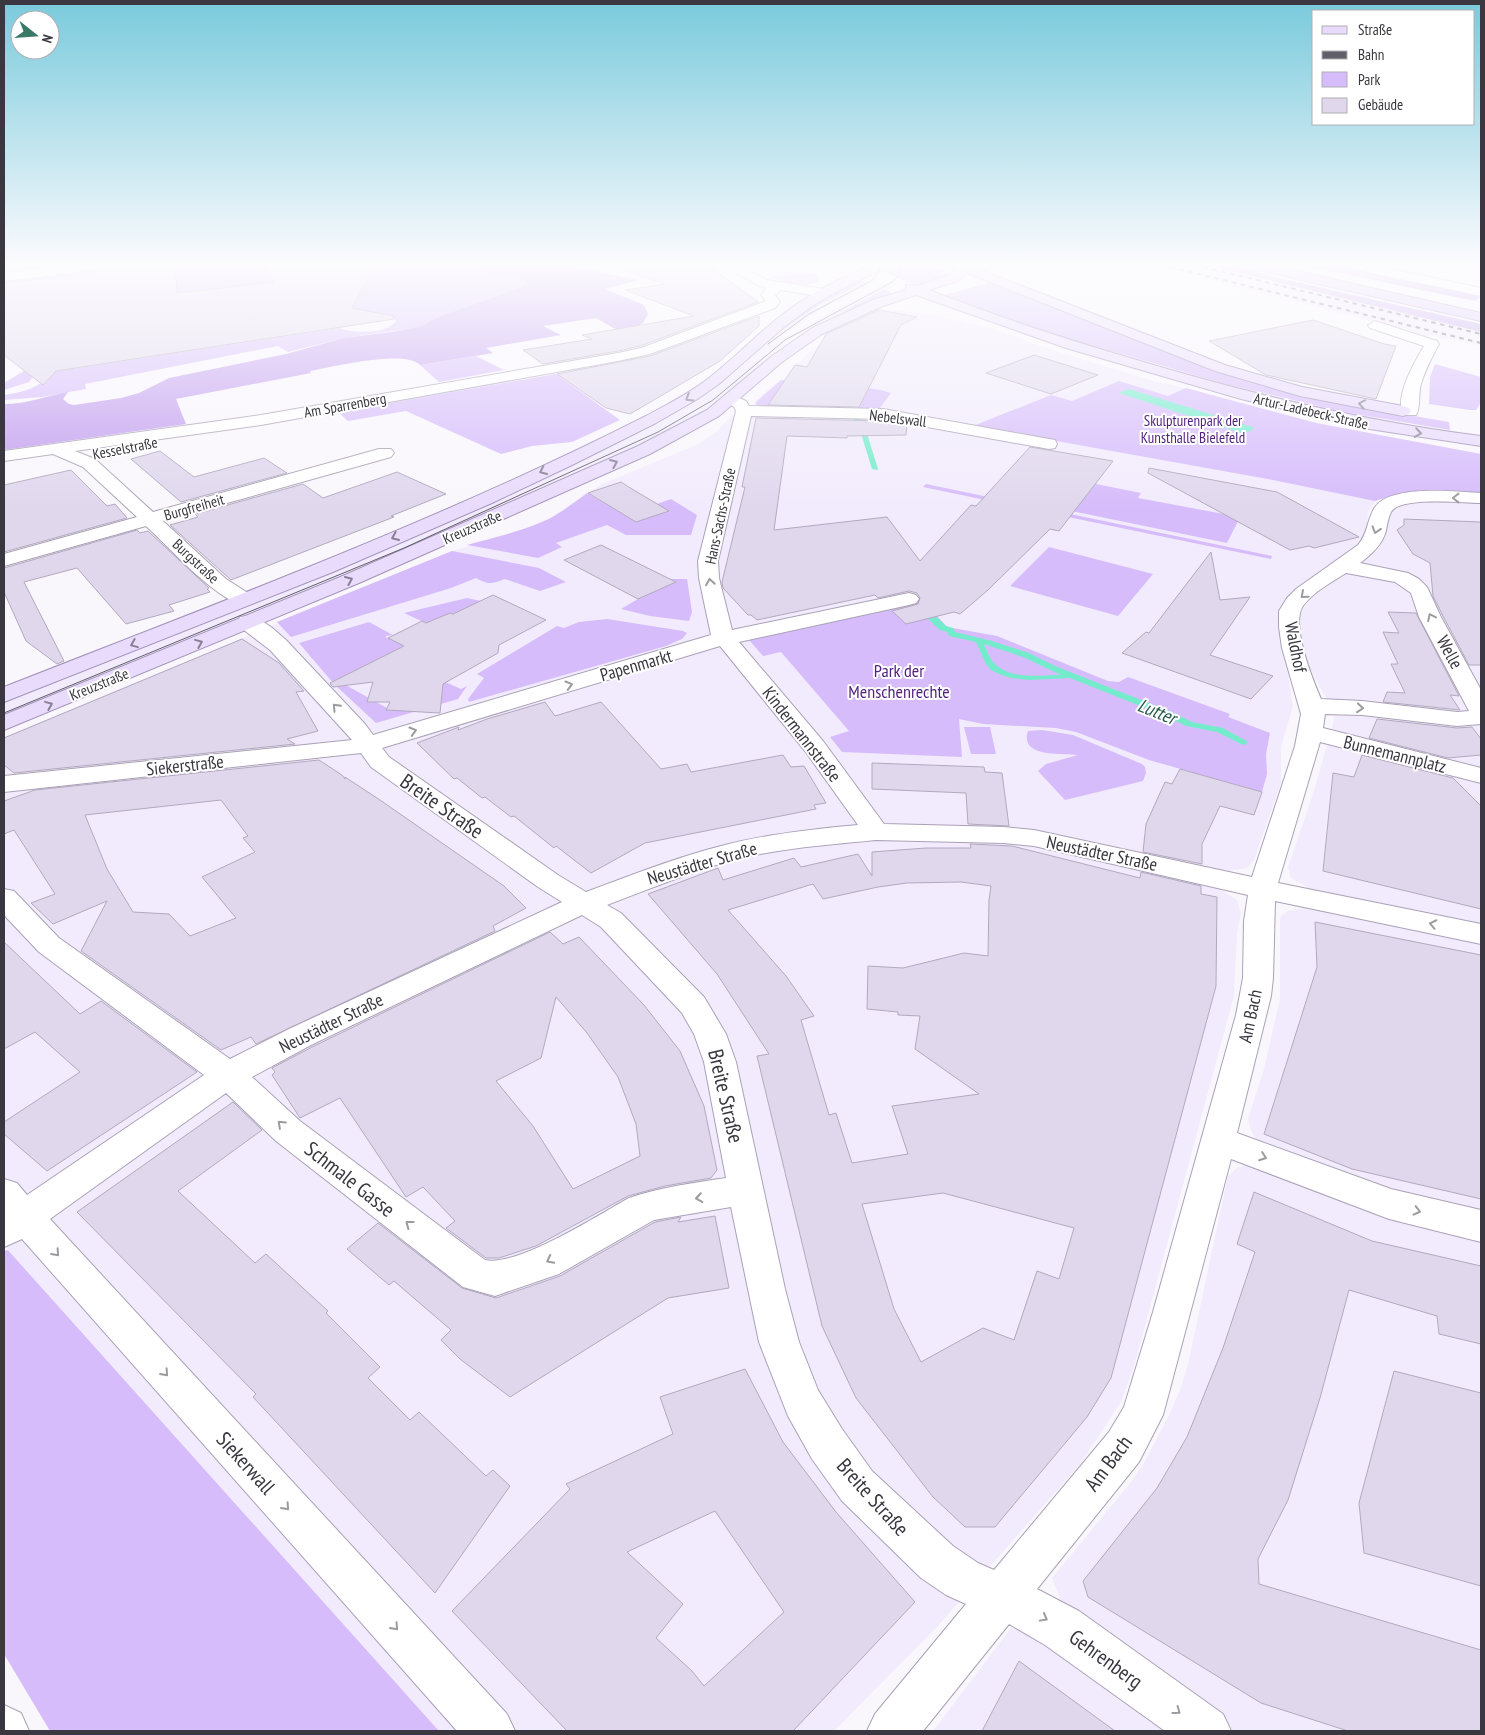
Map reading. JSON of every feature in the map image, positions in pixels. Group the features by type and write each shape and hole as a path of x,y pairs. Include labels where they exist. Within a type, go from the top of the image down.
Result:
{"main road":[{"name":"Kreuzstraße","path":"4,695 394,538 491,495 661,414 706,387 753,346"},
{"name":"Kreuzstraße","path":"4,723 442,540 644,450 737,405 797,346"},
{"name":"Artur-Ladebeck-Straße","path":"1072,346 1271,403 1353,422 1481,441"},
{"name":"Artur-Ladebeck-Straße","path":"1165,346 1241,375 1300,391 1428,415"}],"street":[{"name":"Am Sparrenberg","path":"4,456 246,422 523,375 645,351 659,346"},
{"path":"1410,412 1412,387 1416,371 1431,346"},
{"name":"Nebelswall","path":"737,405 851,414 883,414 1050,444"},
{"name":"Hans-Sachs-Straße","path":"725,638 719,630 709,578 708,561 737,405"},
{"name":"Kesselstraße","path":"22,470 78,457 214,432 246,422"},
{"name":"Burgstraße","path":"55,449 89,463 219,583 244,599"},
{"name":"Burgfreiheit","path":"4,560 385,453"},
{"name":"Waldhof","path":"1263,889 1298,777 1309,732 1312,706 1303,684 1291,636 1289,612 1298,600 1371,543 1378,529 1381,512 1391,502 1409,498 1481,498"},
{"name":"Welle","path":"1312,706 1362,708 1464,720 1478,718 1481,711 1430,617 1420,591 1412,583 1401,577 1342,566"},
{"name":"Papenmarkt","path":"366,745 725,638 909,599"},
{"name":"Breite Straße","path":"248,622 278,645 356,729 380,762 548,881 611,920 693,1005 710,1034 720,1062 766,1289 779,1342 802,1402 827,1444 857,1486 937,1562 962,1579 1000,1598"},
{"name":"Kindermannstraße","path":"725,638 814,746 876,832"},
{"name":"Bunnemannplatz","path":"1309,732 1481,776"},
{"name":"Siekerstraße","path":"4,784 366,745"},
{"name":"Neustädter Straße","path":"10,1214 228,1075 300,1037 584,902 666,872 727,853 773,843 876,832 1004,835 1034,838 1263,889 1481,934"},
{"name":"Am Bach","path":"892,1731 1124,1447 1142,1415 1172,1312 1256,995 1258,977 1257,939 1263,889"},
{"name":"Schmale Gasse","path":"4,898 49,946 228,1075 288,1131 476,1275 495,1279 546,1262 642,1209 658,1204 747,1190"},
{"path":"1218,1140 1389,1204 1481,1226"},
{"name":"Siekerwall","path":"10,1214 490,1731"},
{"name":"Gehrenberg","path":"1000,1598 1028,1609 1062,1628 1206,1731"}],"shaded area":[{"path":"315,346 498,346 486,348 493,353 420,365 412,360 400,359 351,363 310,371 311,373 176,399 186,424 4,450 4,404 29,401 68,392 63,399 69,404 74,405 121,398 139,393 169,378 286,354"},
{"path":"762,346 782,346 705,411 671,431 667,430 657,435 660,437 362,569 4,716 4,702 250,603 638,431 642,432 652,427 649,425 710,391"},
{"path":"819,346 1041,346 1157,382 1275,413 1346,429 1481,454 1481,492 1404,494 1378,498 1368,512 1367,530 1361,541 1281,629 1293,706 1281,747 1281,783 1254,860 1247,868 1226,871 1221,890 1237,900 1241,913 1237,933 1234,996 1135,1363 1122,1400 1081,1463 937,1627 834,1731 439,1731 4,1245 4,737 452,551 522,530 550,518 602,484 699,444 716,432 731,416 756,409 754,402 781,379 785,380 795,365"},
{"path":"1129,389 1255,428 1244,434 1119,393"},
{"path":"1422,501 1481,503 1481,1731 933,1731 1011,1628 1034,1636 1060,1597 1052,1578 1131,1482 1144,1463 1180,1390 1188,1364 1228,1176 1237,1168 1250,1164 1264,1145 1256,1139 1248,1119 1264,1069 1280,998 1280,920 1281,916 1288,911 1304,908 1306,886 1291,878 1288,867 1313,794 1334,720 1332,709 1306,661 1300,630 1301,612 1312,597 1380,546 1385,537 1389,511 1400,504"}],"green space":[{"path":"222,346 312,346 288,352 278,346 85,384 86,389 42,397 4,400 4,395 25,391 37,386 52,372"},
{"path":"1093,346 1155,346 1247,381 1345,404 1449,422 1450,430 1343,412 1222,383"},
{"path":"50,355 29,382 4,390 4,383"},
{"path":"476,356 504,370 439,382 420,365"},
{"path":"1435,364 1481,377 1481,399 1476,410 1429,404 1430,377"},
{"path":"556,374 620,420 572,442 532,446 501,454 406,411 348,421 338,412"},
{"path":"781,380 849,386 845,410 760,409 756,402"},
{"name":"Skulpturenpark der Kunsthalle Bielefeld","path":"1119,381 1168,396 1186,388 1316,423 1481,454 1481,492 1394,495 1375,501 1273,480 973,426 1051,395 1072,401"},
{"path":"860,387 891,393 879,409 858,411"},
{"path":"1041,473 1141,493 1138,498 1240,517 1227,543 1018,500"},
{"path":"926,484 1272,556 1271,559 923,487"},
{"path":"587,493 636,522 669,511 657,504 671,499 697,515 691,535 626,535 607,525 556,543 562,547 538,558 467,545 549,519"},
{"path":"1049,547 1153,574 1118,616 1010,586"},
{"path":"452,551 539,568 566,582 540,591 505,579 490,583 476,578 451,588 291,637 277,622"},
{"path":"669,579 687,579 692,612 689,621 650,616 621,609 675,582"},
{"name":"Park der Menschenrechte","path":"920,597 947,627 997,636 1108,681 1119,682 1128,677 1230,714 1228,717 1270,733 1266,754 1267,774 1262,792 1149,760 1076,732 1056,728 983,724 959,719 962,757 842,752 830,737 849,731 781,652 763,656 749,640 907,605"},
{"path":"467,598 481,601 455,615 450,613 432,626 404,613"},
{"path":"607,619 687,633 682,639 666,646 469,702 468,699 484,678 477,674 557,626 564,628 579,622"},
{"path":"369,622 393,635 386,636 386,638 394,637 407,644 368,668 364,666 342,683 387,708 386,710 443,681 461,689 467,686 458,699 376,723 334,684 299,643"},
{"path":"964,727 990,727 996,754 971,754"},
{"path":"1042,730 1073,735 1142,764 1145,767 1146,773 1143,781 1065,800 1038,771 1046,764 1078,755 1053,754 1036,750 1030,746 1027,740 1028,731"},
{"path":"8,1250 439,1731 50,1731 4,1654 4,1251"}],"building":[{"path":"4,346 219,346 56,371 43,385 4,355"},
{"path":"548,346 640,346 543,364 523,350"},
{"path":"677,346 737,346 720,361 630,414 606,408 557,374 650,356"},
{"path":"819,346 890,346 859,407 768,405 795,365 807,367"},
{"path":"1217,346 1396,346 1376,399 1266,375"},
{"path":"1034,355 1098,375 1051,394 986,373"},
{"path":"756,418 883,421 907,425 906,435 847,436 847,438 787,436 774,530 887,517 920,561 971,505 976,506 1030,447 1113,461 1059,531 1050,529 988,590 960,614 954,612 906,624 892,611 918,604 920,598 917,593 909,591 878,598 875,595 757,620 748,615 723,588 722,582 745,487 742,487"},
{"path":"160,451 194,477 264,458 287,473 181,502 131,459"},
{"path":"1149,468 1277,492 1359,537 1314,548 1309,546 1290,550 1148,473"},
{"path":"71,470 107,506 115,504 127,518 4,552 4,485"},
{"path":"397,472 446,494 391,516 394,517 231,580 170,525 198,517 195,514 303,484 323,498"},
{"path":"621,482 669,511 636,522 588,493"},
{"path":"1404,519 1481,522 1481,665 1469,665 1433,596 1430,563 1413,554 1397,530 1404,525"},
{"path":"137,530 140,533 148,531 209,588 207,589 210,592 169,605 174,611 126,624 77,568 24,582 64,661 57,664 26,641 4,592 4,568"},
{"path":"601,545 676,582 638,599 564,560"},
{"path":"1211,552 1220,600 1250,597 1210,655 1273,676 1251,699 1122,653 1146,632 1149,633"},
{"path":"493,595 546,620 499,645 498,653 443,684 440,713 386,710 390,702 367,702 373,682 333,687 331,685 330,683 404,646 388,638 422,621 426,623 450,613 453,614"},
{"path":"1388,612 1416,613 1459,696 1450,695 1460,710 1383,702 1387,692 1405,693 1391,664 1398,664 1383,632 1399,633"},
{"path":"242,639 279,663 304,691 296,692 318,731 287,739 295,744 14,773 4,765 4,738"},
{"path":"545,702 555,716 601,702 661,769 687,764 691,772 783,755 791,767 804,766 826,803 814,805 816,809 645,843 591,873 556,846 554,848 514,816 511,817 485,797 482,798 457,778 454,779 417,743 459,727 458,730 487,719"},
{"path":"1377,719 1457,728 1472,727 1481,739 1481,755 1448,758 1369,738"},
{"path":"1362,755 1453,778 1481,806 1481,909 1323,871 1333,773 1354,777"},
{"path":"319,760 504,886 526,908 493,926 495,931 256,1044 251,1037 221,1050 81,951 107,901 53,924 31,903 55,894 14,830 4,834 4,801 35,790","holes":["221,800 248,836 243,838 255,852 202,877 236,918 190,936 169,914 133,912 107,869 85,815"]},
{"path":"872,763 984,767 985,772 1002,773 1009,826 968,824 966,793 872,789"},
{"path":"1180,769 1262,792 1254,815 1220,806 1202,844 1202,864 1143,852 1146,824 1165,782 1172,784"},
{"path":"970,844 1012,846 1140,878 1141,872 1201,886 1201,894 1217,897 1216,986 1111,1378 1087,1417 995,1527 965,1527 933,1497 856,1398 822,1326 757,1056 769,1054 717,974 648,894 718,868 723,880 794,858 801,867 858,854 872,876 872,852 926,848 971,848","holes":["961,882 991,886 988,956 964,953 903,968 868,966 867,1009 898,1012 898,1015 920,1016 915,1049 979,1094 892,1106 908,1154 852,1163 836,1113 829,1115 801,1020 814,1016 786,976 728,910 813,884 823,899 907,883","943,1193 1074,1228 1059,1279 1037,1271 1014,1340 983,1328 921,1362 894,1309 862,1204"]},
{"path":"1315,922 1481,955 1481,1199 1352,1169 1264,1134 1317,967"},
{"path":"550,932 563,944 579,937 644,1005 680,1051 704,1106 717,1170 711,1178 665,1186 628,1196 536,1246 499,1258 486,1258 446,1228 455,1221 423,1187 406,1197 340,1098 300,1118 272,1075 275,1072 272,1068","holes":["556,997 587,1033 618,1077 636,1124 640,1156 573,1189 533,1126 496,1081 541,1058"]},
{"path":"4,942 80,1014 101,1001 197,1072 47,1171 4,1134 4,1122 80,1072 35,1032 4,1049"},
{"path":"233,1102 262,1130 178,1191 255,1263 266,1254 328,1311 326,1313 380,1367 368,1378 410,1420 419,1412 486,1476 493,1470 510,1486 435,1593 253,1397 256,1394 77,1212"},
{"path":"1254,1192 1372,1241 1481,1266 1481,1344 1439,1334 1437,1316 1349,1290 1320,1398 1288,1500 1258,1559 1259,1584 1481,1650 1481,1731 1348,1731 1261,1703 1088,1597 1083,1581 1157,1488 1187,1437 1223,1348 1255,1252 1237,1244"},
{"path":"715,1216 729,1288 668,1298 510,1397 460,1359 441,1340 451,1330 394,1281 389,1285 347,1249 378,1223 462,1288 496,1298 560,1276 655,1222 681,1217 678,1222"},
{"path":"745,1369 783,1442 836,1512 915,1602 793,1731 567,1731 452,1611 570,1489 566,1484 673,1434 660,1397","holes":["715,1511 784,1612 704,1686 692,1671 656,1638 683,1604 627,1552"]},
{"path":"1394,1371 1481,1393 1481,1586 1364,1553 1359,1503"},
{"path":"1019,1661 1115,1731 982,1731"}],"waterway":[{"name":"Lutter","path":"855,417 861,424 875,469"},
{"name":"Lutter","path":"926,612 943,628 950,630 952,634 1026,655 1052,668 1171,715 1189,724 1220,730 1244,742"},
{"name":"Lutter","path":"979,641 989,663 1002,672 1029,678 1067,677"}],"tram line":[{"path":"4,713 404,548 658,432 713,400 778,346"}]}
